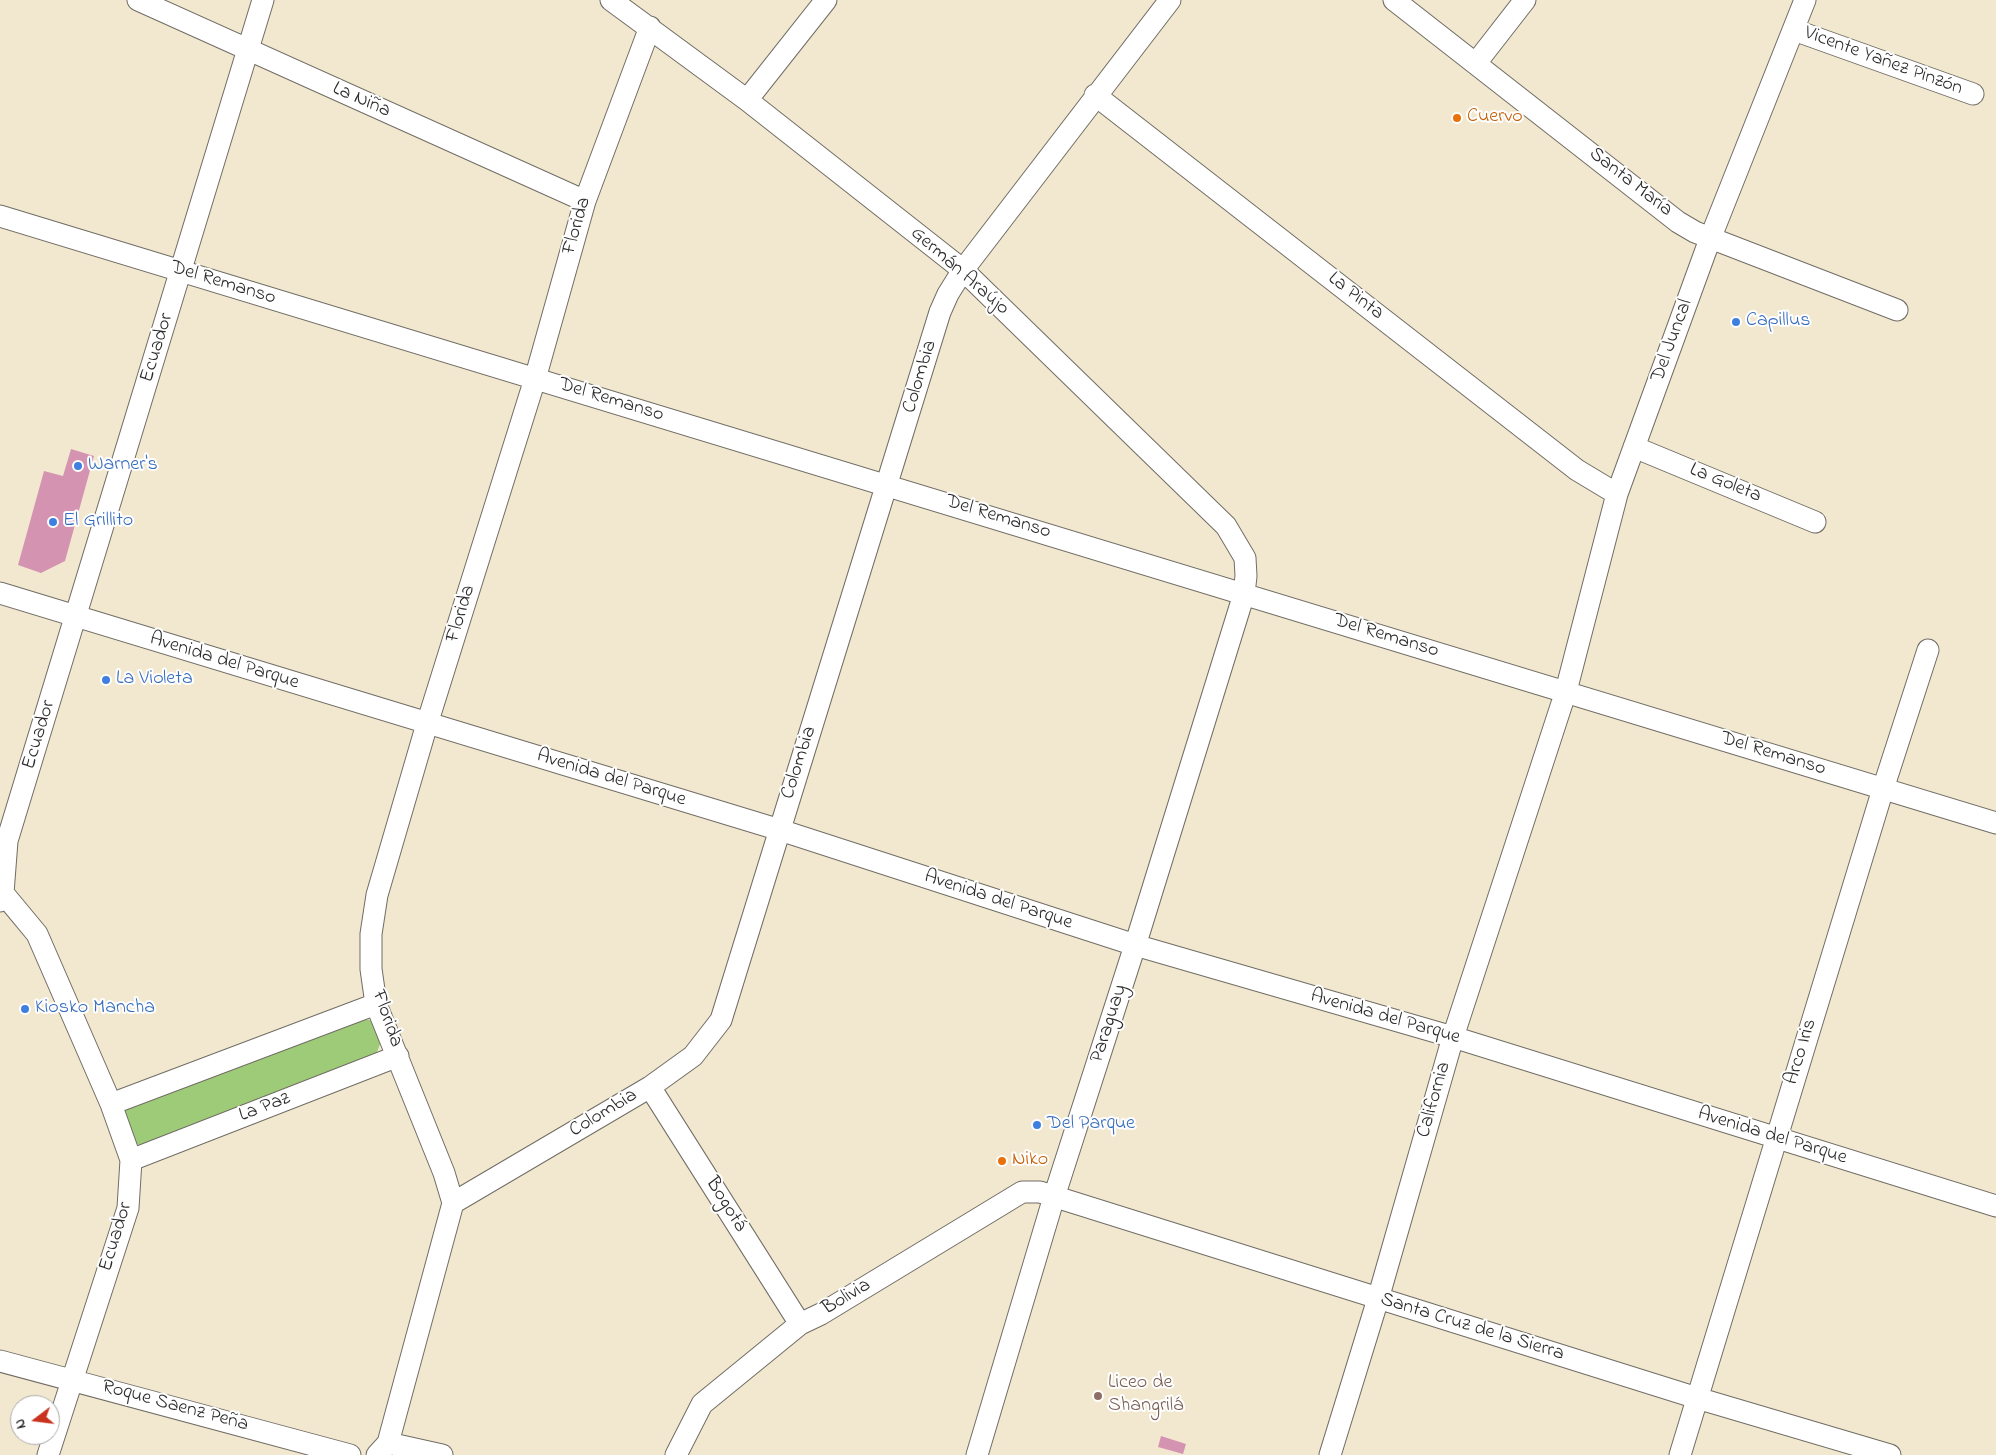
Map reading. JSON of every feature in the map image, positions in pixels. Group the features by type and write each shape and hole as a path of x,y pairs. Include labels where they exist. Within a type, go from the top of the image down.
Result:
{"street":[{"name":"La Niña","path":"138,0 584,201"},
{"name":"Ecuador","path":"48,1455 71,1379 128,1208 131,1160 111,1104 37,934 2,897 7,841 77,617 263,0"},
{"name":"Germán Araújo","path":"611,0 747,100 963,270 1226,526 1245,558 1244,594"},
{"path":"747,100 826,0"},
{"name":"Colombia","path":"453,1203 650,1087 693,1056 721,1020 889,484 940,312 963,270 1170,0"},
{"name":"Santa María","path":"1394,0 1678,222 1710,239 1897,310"},
{"path":"1476,63 1525,0"},
{"name":"Del Juncal","path":"1566,691 1618,494 1634,447 1710,239 1805,0"},
{"name":"Florida","path":"453,1203 444,1173 376,1004 371,969 371,934 378,895 427,724 535,379 584,201 650,27"},
{"name":"Vicente Yañez Pinzón","path":"1794,30 1973,94"},
{"name":"La Pinta","path":"1096,95 1576,470 1618,494"},
{"name":"Del Remanso","path":"0,216 535,379 889,484 1996,823"},
{"name":"La Goleta","path":"1634,447 1815,522"},
{"name":"Avenida del Parque","path":"0,593 780,830 1135,945 1453,1038 1996,1206"},
{"name":"Paraguay","path":"977,1455 1054,1197 1135,945 1244,594"},
{"name":"Arco Iris","path":"1680,1455 1883,789 1928,650"},
{"name":"California","path":"1330,1455 1378,1299 1453,1038 1566,691"},
{"path":"111,1104 376,1004"},
{"name":"La Paz","path":"131,1160 398,1056"},
{"name":"Bogotá","path":"650,1087 800,1324"},
{"name":"Bolivia","path":"676,1455 702,1404 800,1324 821,1314 1022,1192 1040,1192 1054,1197"},
{"name":"Santa Cruz de la Sierra","path":"1054,1197 1697,1398 1890,1455"},
{"path":"442,1455 383,1449 453,1203"},
{"name":"Roque Saenz Peña","path":"0,1361 350,1455"}],"green space":[{"path":"360,1019 370,1020 378,1032 380,1044 376,1055 143,1146 134,1143 123,1116 127,1105"}],"building":[{"name":"El Grillito","path":"71,449 94,456 65,561 41,573 18,565 44,471 63,476"},
{"path":"1161,1436 1186,1444 1183,1454 1158,1447"}],"place":[{"name":"Cuervo","path":"1457,118"},
{"name":"Capillus","path":"1736,322"},
{"name":"Warner's","path":"78,466"},
{"name":"El Grillito","path":"53,522"},
{"name":"La Violeta","path":"106,680"},
{"name":"Kiosko Mancha","path":"25,1009"},
{"name":"Del Parque","path":"1037,1125"},
{"name":"Niko","path":"1002,1161"},
{"name":"Liceo de Shangrilá","path":"1098,1396"}]}
